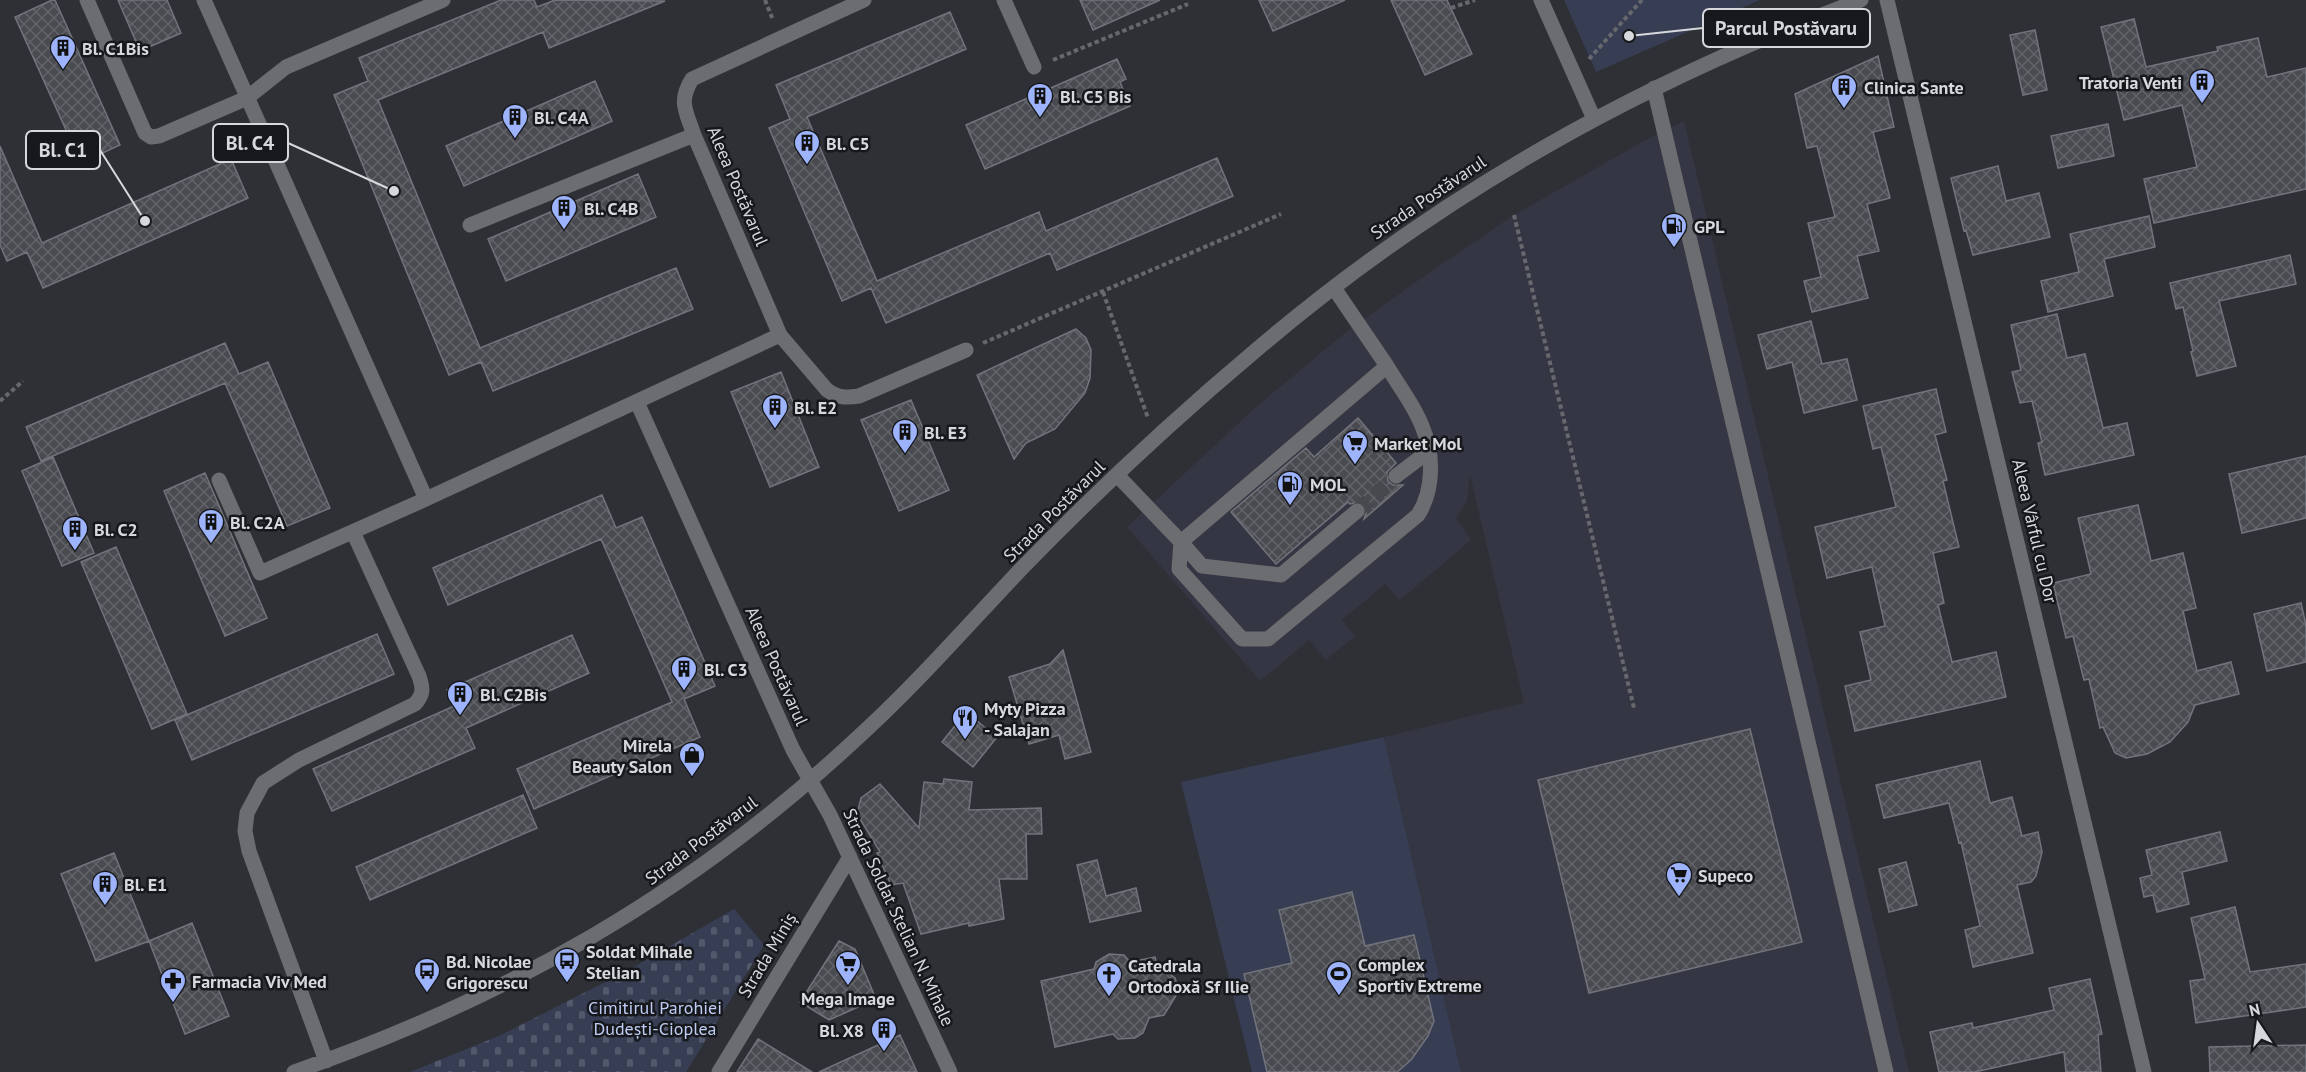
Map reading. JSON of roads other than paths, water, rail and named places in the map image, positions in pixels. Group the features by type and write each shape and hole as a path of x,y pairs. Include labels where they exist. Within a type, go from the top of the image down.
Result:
{"street":[{"path":"87,0 145,133 151,137 159,136 247,98 286,68 442,0"},
{"name":"Aleea Postăvarul","path":"864,0 692,79 684,92 685,109 780,335 827,390 835,396 846,398 859,396 966,350"},
{"path":"1004,0 1034,67"},
{"path":"1541,0 1594,119"},
{"name":"Strada Postăvarul","path":"294,1072 437,1017 509,982 594,937 649,903 715,857 810,781 891,707 1024,567 1117,475 1250,355 1334,288 1461,196 1654,87 1760,40 1861,0"},
{"name":"Aleea Vârful cu Dor","path":"1887,0 2144,1072"},
{"path":"209,3 247,98 426,499"},
{"path":"1654,87 1886,1072"},
{"path":"470,225 694,135"},
{"path":"1334,288 1387,366 1422,425 1430,465 1427,501 1418,515 1268,639 1242,639 1179,569 1181,542 1387,366"},
{"path":"219,480 260,573 780,335"},
{"name":"Aleea Postăvarul","path":"637,402 793,750 810,781"},
{"path":"1396,477 1429,451"},
{"path":"1117,475 1202,566 1281,575 1357,511"},
{"path":"326,1061 253,862 245,831 246,813 262,783 299,760 415,704 421,697 423,689 419,676 353,532"},
{"name":"Strada Soldat Stelian N. Mihale","path":"810,781 830,815 950,1072"},
{"name":"Strada Miniș","path":"719,1072 850,857"}],"tunnel":[{"path":"1357,511 1396,476"}],"place":[{"name":"Parcul Postăvaru","path":"1629,36"},
{"name":"Bl. C1Bis","path":"63,71"},
{"name":"Tratoria Venti","path":"2202,105"},
{"name":"Clinica Sante","path":"1844,110"},
{"name":"Bl. C5 Bis","path":"1040,119"},
{"name":"Bl. C4A","path":"515,140"},
{"name":"Bl. C5","path":"807,166"},
{"name":"Bl. C4","path":"394,191"},
{"name":"Bl. C1","path":"145,221"},
{"name":"Bl. C4B","path":"564,231"},
{"name":"GPL","path":"1674,249"},
{"name":"Bl. E2","path":"775,430"},
{"name":"Bl. E3","path":"905,455"},
{"name":"Market Mol","path":"1355,466"},
{"name":"MOL","path":"1290,507"},
{"name":"Bl. C2A","path":"211,545"},
{"name":"Bl. C2","path":"75,552"},
{"name":"Bl. C3","path":"684,692"},
{"name":"Bl. C2Bis","path":"460,717"},
{"name":"Myty Pizza - Salajan","path":"965,741"},
{"name":"Mirela Beauty Salon","path":"692,778"},
{"name":"Supeco","path":"1679,898"},
{"name":"Bl. E1","path":"105,907"},
{"name":"Soldat Mihale Stelian","path":"567,984"},
{"name":"Mega Image","path":"848,987"},
{"name":"Bd. Nicolae Grigorescu","path":"427,994"},
{"name":"Complex Sportiv Extreme","path":"1339,997"},
{"name":"Catedrala Ortodoxă Sf Ilie","path":"1109,998"},
{"name":"Farmacia Viv Med","path":"173,1004"},
{"name":"Bl. X8","path":"884,1053"}],"park label":[{"name":"Cimitirul Parohiei Dudești-Cioplea","path":"655,1017"}]}
